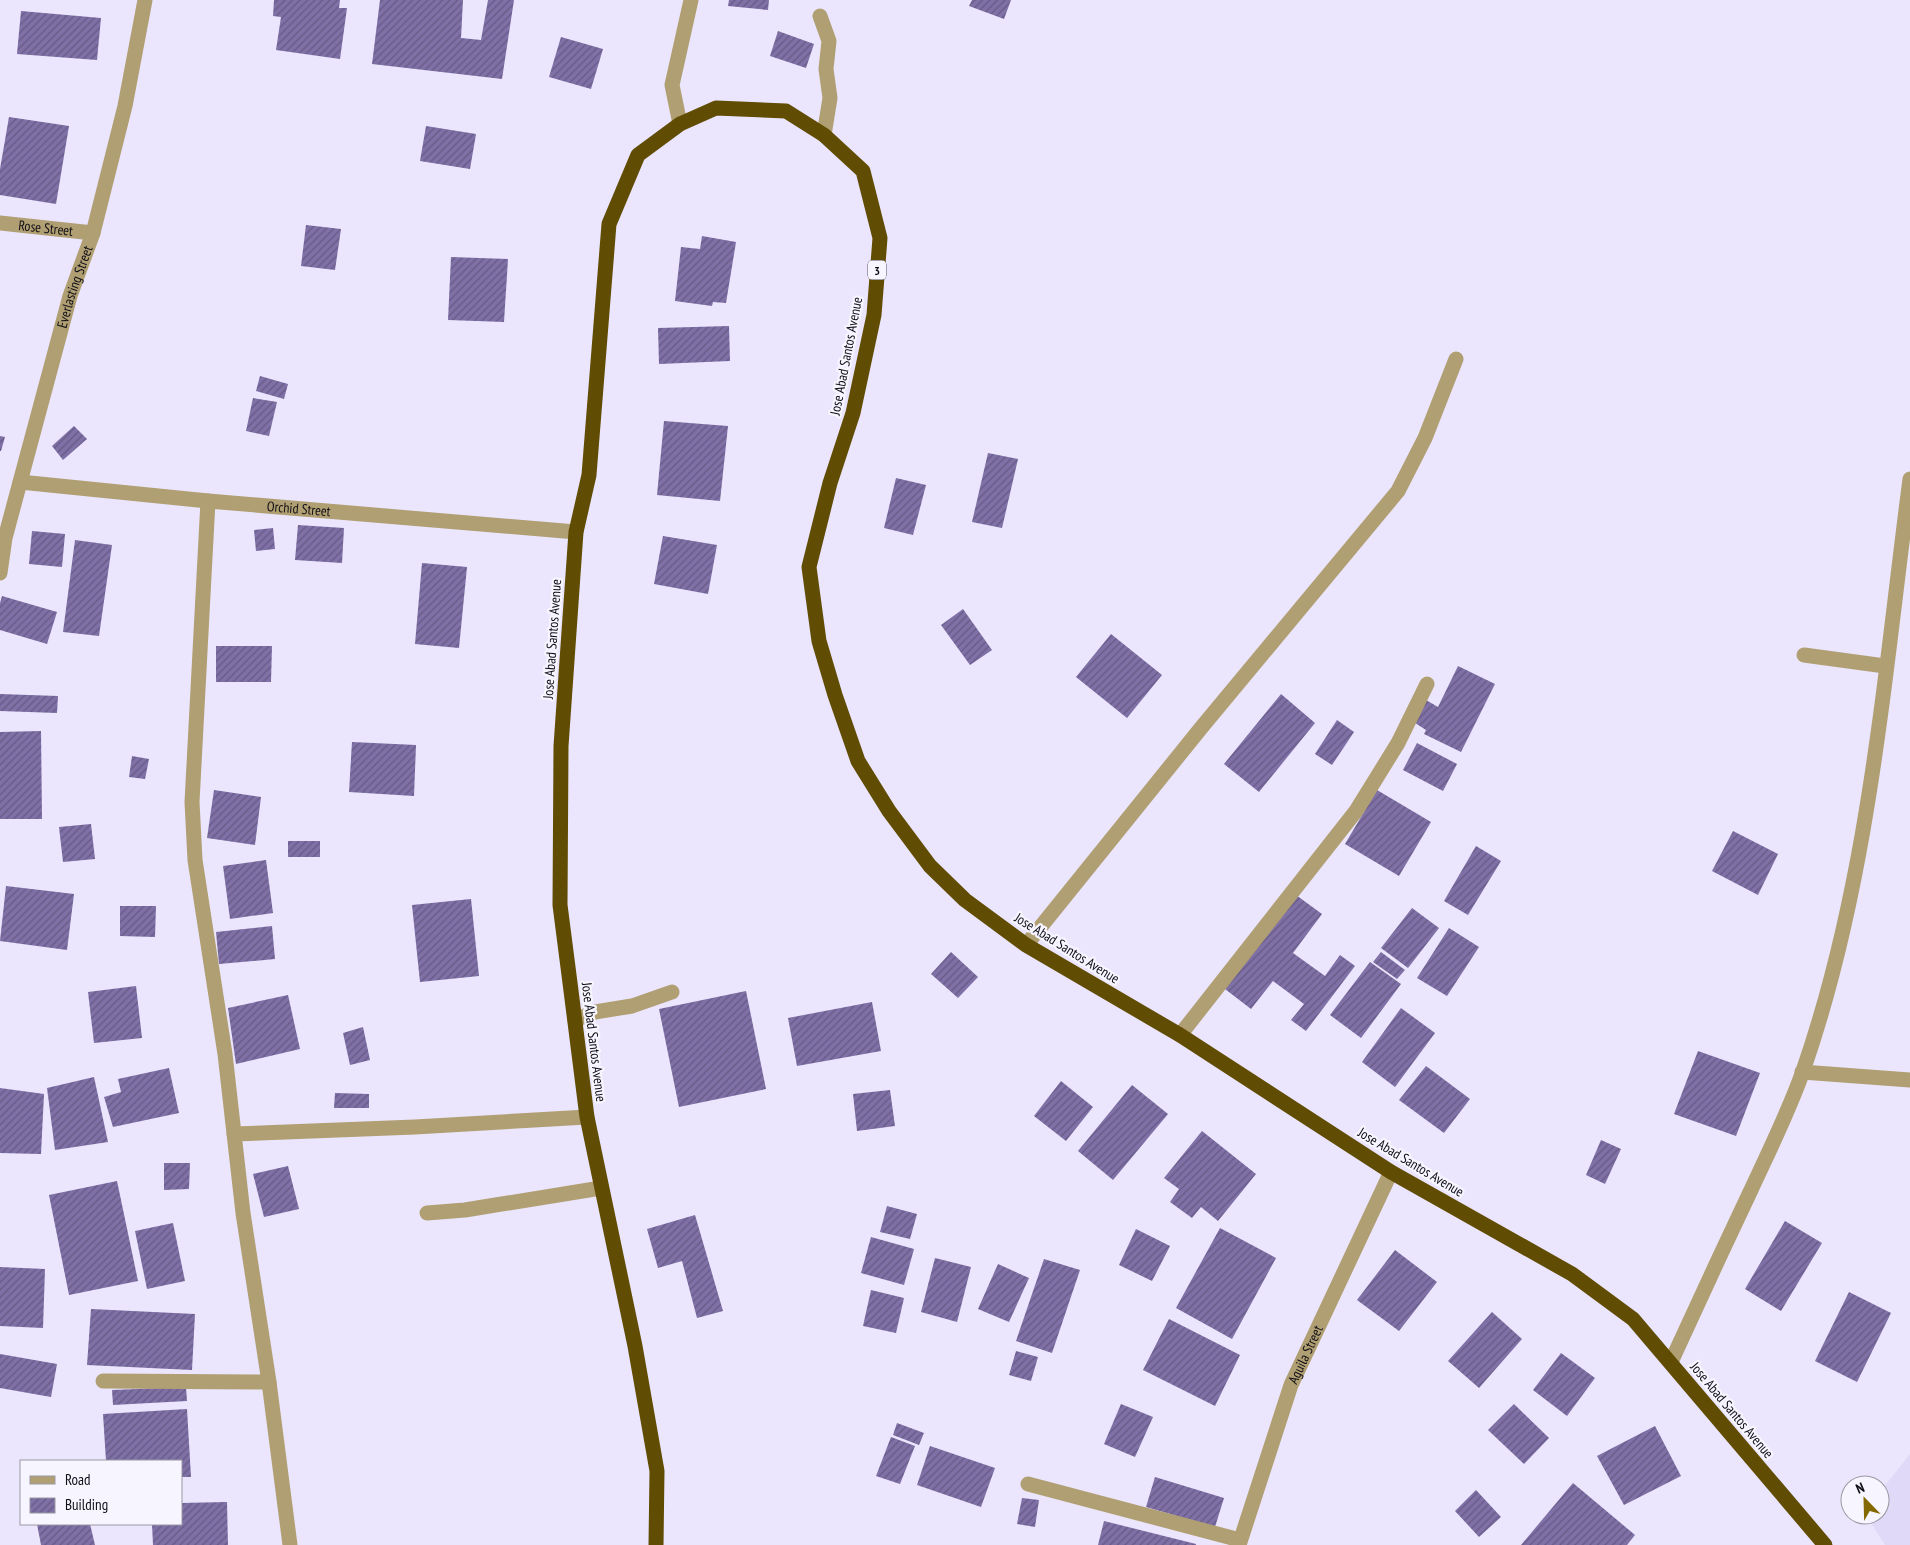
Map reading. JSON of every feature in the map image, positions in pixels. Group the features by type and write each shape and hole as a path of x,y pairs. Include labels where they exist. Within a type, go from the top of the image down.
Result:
{"highway":[{"name":"Jose Abad Santos Avenue","path":"656,1545 657,1471 635,1346 587,1117 560,905 560,746 576,532 589,475 609,224 638,155 680,124 716,108 786,110 824,135 863,172 880,238 874,316 853,413 830,484 809,567 819,641 858,762 889,811 930,866 965,900 1026,945 1180,1035 1391,1172 1572,1274 1632,1320 1671,1362 1825,1545"}],"street":[{"name":"Everlasting Street","path":"0,573 3,537 20,482 70,296 93,233 125,106 145,0"},
{"path":"680,124 672,85 691,0"},
{"path":"820,16 829,41 826,69 830,98 824,135"},
{"name":"Rose Street","path":"0,223 93,233"},
{"path":"1026,945 1201,728 1398,491 1425,438 1456,359"},
{"path":"1671,1362 1771,1146 1802,1072 1829,982 1850,895 1874,758 1910,479"},
{"name":"Orchid Street","path":"20,482 208,501 576,532"},
{"path":"208,501 192,802 195,860 225,1054 243,1213 269,1382 290,1545"},
{"path":"1804,655 1885,666"},
{"path":"1180,1035 1356,811 1398,743 1427,684"},
{"path":"575,1020 595,1012 632,1006 672,992"},
{"path":"1802,1072 1910,1080"},
{"path":"234,1134 587,1117"},
{"name":"Aguila Street","path":"1240,1543 1291,1385 1391,1172"},
{"path":"427,1213 465,1210 601,1188"},
{"path":"102,1381 269,1382"},
{"path":"1028,1484 1240,1543"}],"shaded area":[{"path":"1910,1454 1910,1545 1885,1545 1872,1525 1890,1525 1890,1479"}],"building":[{"path":"274,0 340,0 339,8 347,8 340,59 276,50 281,17 273,16"},
{"path":"380,0 463,0 461,38 481,40 488,0 514,0 502,79 372,64"},
{"path":"729,0 769,0 768,10 728,6"},
{"path":"972,0 1011,0 1004,19 969,6"},
{"path":"21,11 101,18 97,60 17,54"},
{"path":"778,31 814,44 806,68 770,56"},
{"path":"561,37 603,49 591,89 549,77"},
{"path":"9,117 69,126 56,204 0,195 0,169"},
{"path":"426,126 476,134 470,169 420,161"},
{"path":"306,225 341,229 335,270 301,266"},
{"path":"702,236 736,242 726,303 713,302 712,306 675,301 681,247 700,249"},
{"path":"451,257 508,259 504,322 448,320"},
{"path":"729,326 730,361 659,364 658,328"},
{"path":"260,376 288,384 284,399 256,391"},
{"path":"253,398 277,402 269,436 246,431"},
{"path":"664,421 728,426 720,501 657,495"},
{"path":"74,426 87,439 63,460 52,446"},
{"path":"0,436 5,437 1,451 0,451"},
{"path":"988,453 1018,459 1002,528 972,522"},
{"path":"896,478 926,485 913,535 884,528"},
{"path":"298,525 344,528 342,563 295,560"},
{"path":"273,528 275,549 256,551 254,530"},
{"path":"32,531 65,534 62,567 29,564"},
{"path":"663,536 717,545 708,594 654,584"},
{"path":"75,540 112,545 99,636 63,632"},
{"path":"422,563 467,567 459,648 415,644"},
{"path":"2,596 57,612 47,644 0,630 0,603"},
{"path":"963,609 992,650 970,665 941,625"},
{"path":"1111,634 1162,675 1127,718 1076,677"},
{"path":"216,646 272,646 271,682 216,682"},
{"path":"1458,666 1495,684 1461,752 1424,734 1426,730 1412,721 1426,700 1438,707"},
{"path":"0,694 58,696 57,713 0,711"},
{"path":"1281,694 1315,723 1259,792 1224,764"},
{"path":"1337,720 1354,732 1332,765 1315,754"},
{"path":"41,731 42,819 0,819 0,732"},
{"path":"352,742 416,745 414,796 349,792"},
{"path":"1417,743 1457,764 1443,791 1403,770"},
{"path":"132,756 149,759 145,779 129,777"},
{"path":"214,790 261,797 255,845 207,838"},
{"path":"1377,790 1431,822 1399,876 1345,844"},
{"path":"91,824 95,859 63,862 59,827"},
{"path":"1733,831 1778,854 1758,895 1712,871"},
{"path":"288,841 320,841 320,857 288,857"},
{"path":"1476,846 1501,861 1468,915 1444,901"},
{"path":"266,860 273,913 230,919 223,866"},
{"path":"6,886 74,894 67,950 0,941"},
{"path":"1296,895 1322,914 1293,953 1325,976 1340,955 1355,966 1306,1031 1291,1020 1304,1004 1273,981 1251,1009 1225,989"},
{"path":"471,899 479,976 420,982 412,905"},
{"path":"120,906 156,906 155,937 120,936"},
{"path":"1412,908 1439,928 1408,968 1381,948"},
{"path":"272,926 275,959 219,964 216,932"},
{"path":"1449,928 1479,947 1447,996 1417,978"},
{"path":"951,952 978,977 958,998 931,974"},
{"path":"1381,952 1405,970 1397,979 1373,962"},
{"path":"1370,962 1401,984 1361,1038 1330,1015"},
{"path":"136,986 142,1038 94,1043 88,992"},
{"path":"746,991 766,1089 679,1107 659,1009"},
{"path":"288,995 300,1049 236,1064 228,1008"},
{"path":"872,1002 881,1051 797,1066 788,1018"},
{"path":"1401,1008 1435,1033 1395,1087 1362,1062"},
{"path":"363,1027 370,1060 350,1065 343,1033"},
{"path":"1698,1051 1760,1073 1736,1136 1674,1114"},
{"path":"1426,1066 1470,1099 1444,1133 1399,1100"},
{"path":"169,1068 179,1113 113,1127 104,1097 121,1092 118,1079"},
{"path":"94,1077 108,1142 55,1150 47,1088"},
{"path":"1061,1081 1093,1107 1066,1141 1034,1116"},
{"path":"1132,1085 1168,1114 1113,1180 1078,1151"},
{"path":"0,1088 44,1094 41,1154 0,1153"},
{"path":"890,1090 895,1126 857,1131 853,1094"},
{"path":"335,1093 369,1094 369,1108 334,1108"},
{"path":"1202,1131 1256,1174 1218,1221 1201,1207 1192,1218 1170,1202 1179,1189 1164,1178"},
{"path":"1601,1140 1621,1149 1605,1184 1586,1175"},
{"path":"164,1163 190,1163 189,1189 164,1190"},
{"path":"288,1166 299,1209 264,1217 253,1174"},
{"path":"117,1181 138,1281 69,1295 49,1195"},
{"path":"887,1206 917,1214 910,1239 880,1232"},
{"path":"695,1215 723,1311 697,1318 682,1261 658,1268 647,1229"},
{"path":"1785,1221 1822,1243 1781,1311 1745,1289"},
{"path":"173,1223 185,1281 147,1289 135,1231"},
{"path":"1220,1228 1276,1258 1232,1339 1176,1308"},
{"path":"1136,1229 1170,1246 1152,1281 1119,1265"},
{"path":"871,1237 914,1249 904,1285 861,1273"},
{"path":"1395,1250 1437,1282 1399,1331 1357,1300"},
{"path":"935,1258 971,1267 957,1322 921,1312"},
{"path":"1044,1259 1080,1270 1052,1353 1016,1341"},
{"path":"998,1264 1029,1278 1009,1322 978,1309"},
{"path":"0,1267 45,1269 43,1328 0,1326"},
{"path":"871,1290 904,1298 896,1333 863,1326"},
{"path":"1849,1292 1891,1313 1857,1382 1815,1361"},
{"path":"91,1309 195,1314 192,1370 87,1365"},
{"path":"1492,1312 1522,1339 1479,1388 1448,1361"},
{"path":"1169,1319 1240,1355 1215,1406 1143,1370"},
{"path":"1016,1351 1038,1357 1031,1381 1009,1375"},
{"path":"1561,1353 1595,1378 1567,1416 1533,1390"},
{"path":"0,1354 57,1364 51,1397 0,1388"},
{"path":"186,1387 187,1401 113,1405 112,1390"},
{"path":"1121,1404 1153,1417 1135,1457 1104,1444"},
{"path":"1514,1404 1549,1438 1524,1464 1488,1430"},
{"path":"187,1409 191,1477 182,1477 182,1460 106,1460 103,1414"},
{"path":"897,1423 924,1433 919,1445 893,1435"},
{"path":"1655,1426 1681,1476 1624,1505 1597,1456"},
{"path":"891,1437 915,1446 900,1484 876,1476"},
{"path":"930,1446 995,1468 981,1507 917,1485"},
{"path":"1155,1477 1224,1498 1215,1527 1146,1507"},
{"path":"1573,1483 1635,1535 1627,1545 1521,1545"},
{"path":"1476,1490 1501,1517 1479,1537 1455,1511"},
{"path":"1022,1498 1039,1500 1035,1527 1017,1524"},
{"path":"227,1502 228,1545 153,1545 152,1525 182,1525 182,1503"},
{"path":"1104,1521 1196,1544 1196,1545 1098,1545"},
{"path":"37,1525 90,1525 95,1545 41,1545"}]}
